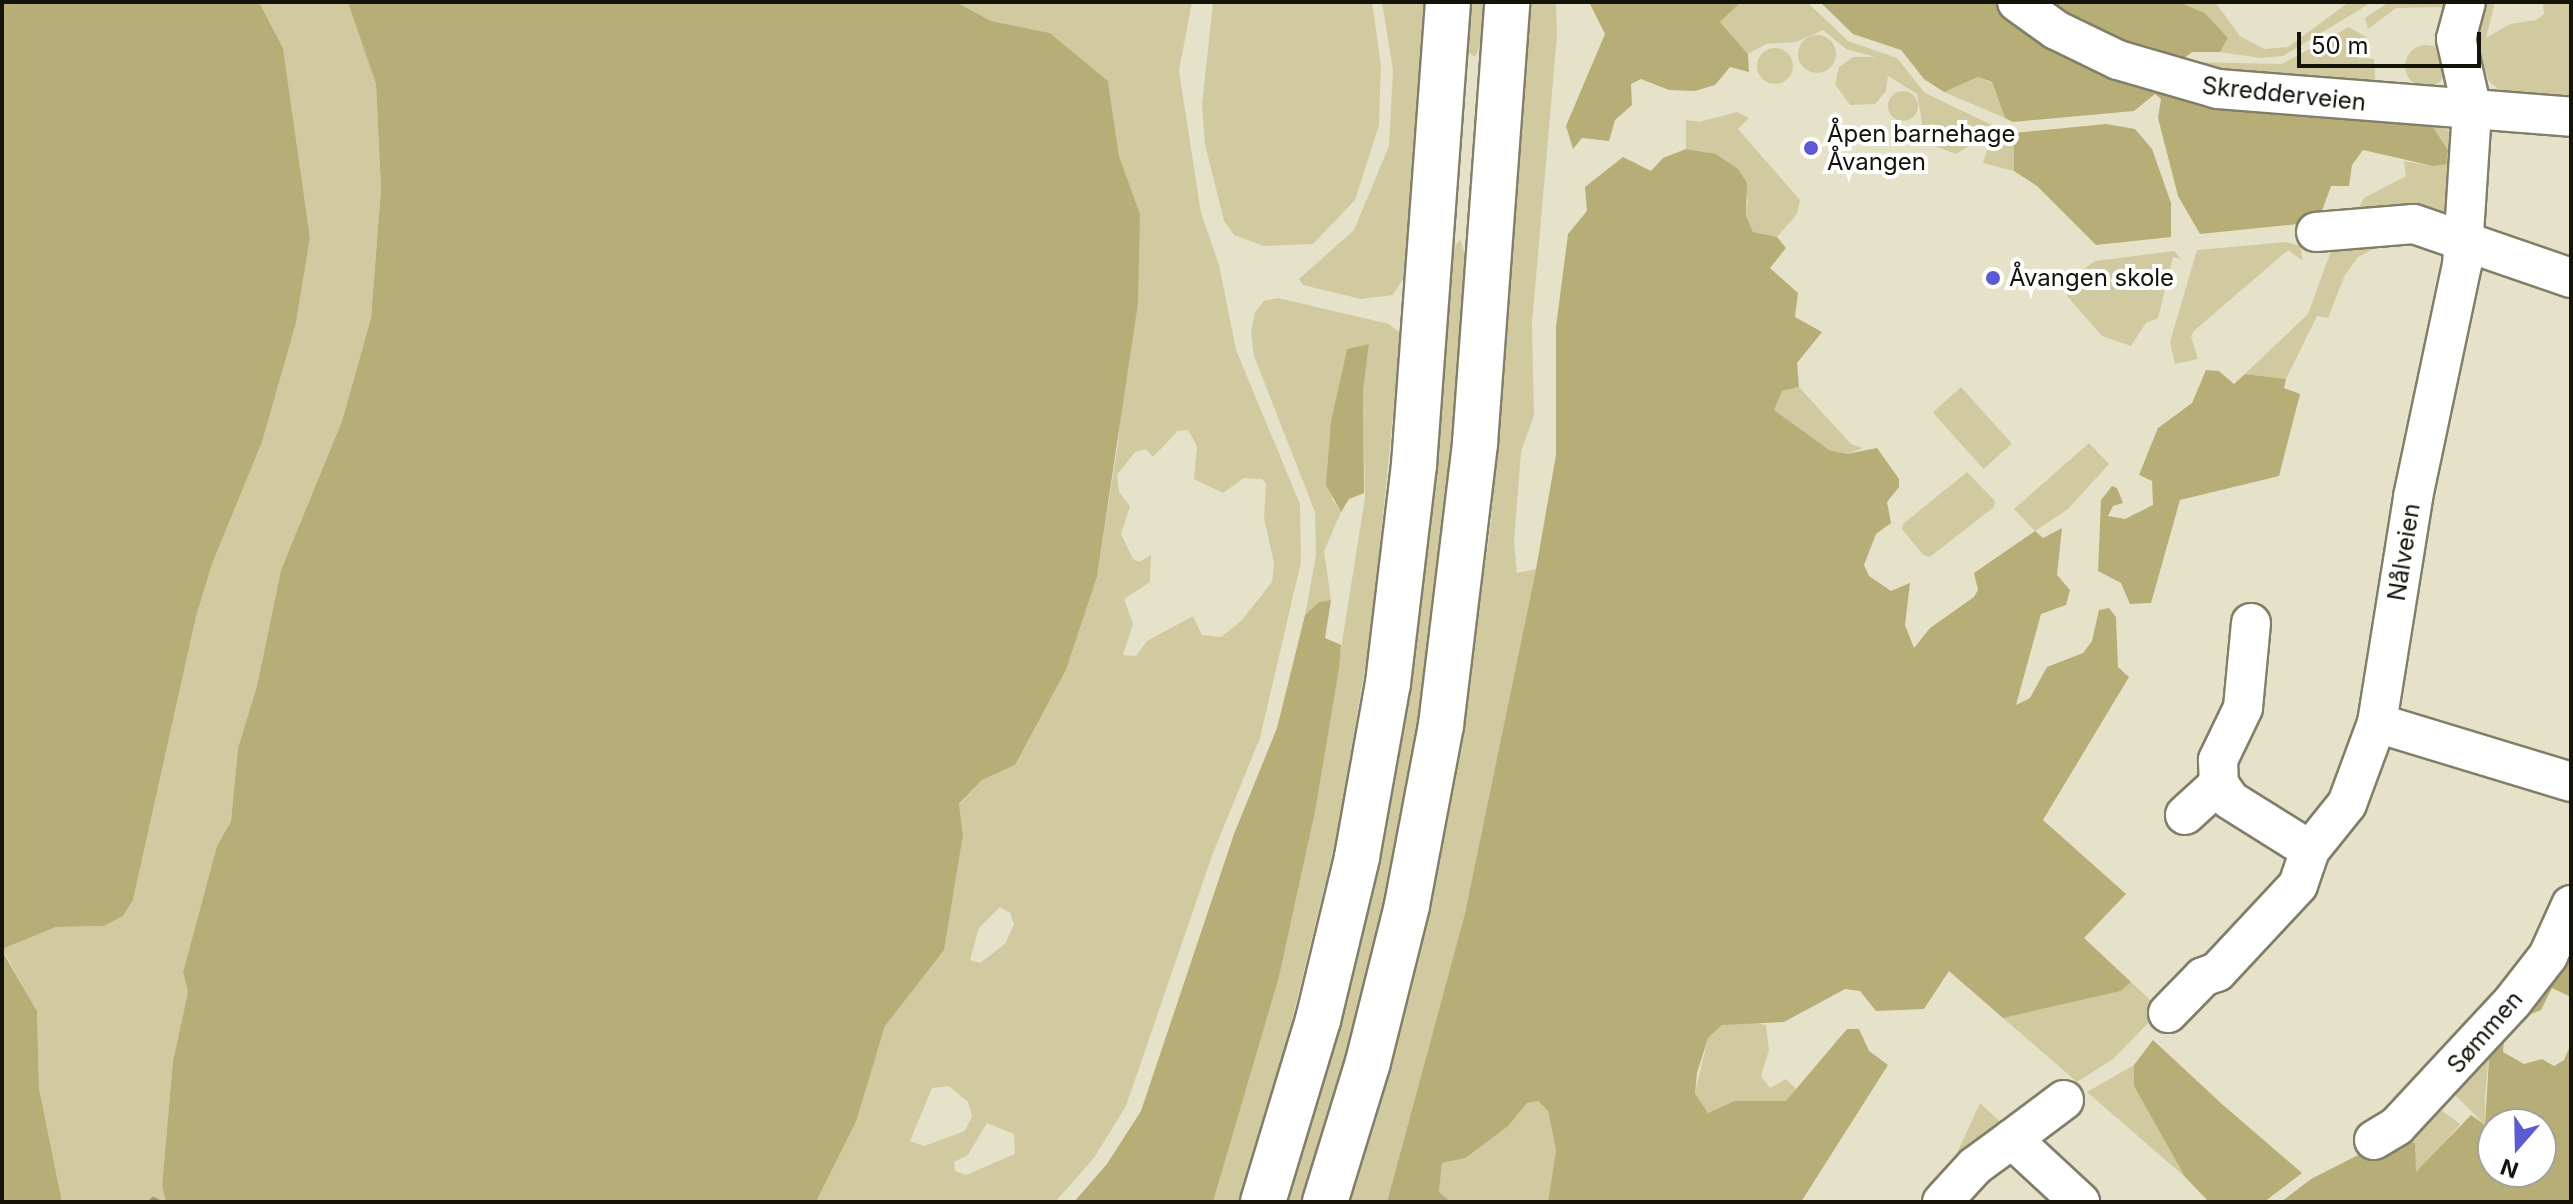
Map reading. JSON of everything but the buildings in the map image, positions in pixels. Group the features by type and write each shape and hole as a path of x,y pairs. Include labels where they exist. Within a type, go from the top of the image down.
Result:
{"highway":[{"path":"1263,1202 1322,1005 1357,857 1388,683 1414,465 1448,2"},
{"path":"1325,1202 1368,1062 1407,905 1441,725 1475,443 1507,2"}],"street":[{"name":"Skredderveien","path":"2017,2 2091,48 2181,81 2286,97 2571,117"},
{"name":"Nålveien","path":"2168,1013 2203,977 2217,972 2298,885 2310,850 2347,804 2377,723 2413,497 2454,319 2464,239 2472,110 2456,39 2466,2"},
{"path":"2316,232 2414,224 2571,278"},
{"path":"2251,623 2243,708 2218,760 2219,784 2230,800 2310,850"},
{"path":"2377,723 2571,782"},
{"path":"2185,815 2219,784"},
{"name":"Sømmen","path":"2374,1140 2397,1126 2513,1001 2548,956 2571,905"},
{"path":"1942,1202 1975,1166 2064,1100"},
{"path":"2012,1139 2080,1202"}],"shaded area":[{"path":"2,2 259,2 283,48 310,238 296,323 262,442 212,564 196,617 133,900 123,916 104,926 56,927 2,949"},
{"path":"259,2 348,2 351,6 376,84 381,189 371,318 342,421 281,570 257,686 238,748 231,821 217,846 183,972 188,992 173,1061 162,1186 166,1202 62,1202 39,1088 37,1011 2,949 56,927 104,926 123,916 133,900 196,617 212,564 262,442 296,323 310,238 283,48"},
{"path":"348,2 956,2 991,21 1050,33 1108,81 1119,156 1140,214 1138,303 1097,577 1066,670 1015,765 982,780 959,804 963,835 944,950 885,1026 856,1122 816,1202 166,1202 162,1186 173,1061 188,992 183,972 217,846 231,821 238,748 257,686 281,570 342,421 371,318 381,189 376,84"},
{"path":"956,2 1192,2 1179,71 1201,213 1219,265 1236,350 1300,504 1301,562 1260,738 1213,853 1126,1106 1094,1158 1055,1202 816,1202 856,1122 885,1026 944,949 963,835 959,805 982,780 1015,765 1066,670 1097,577 1118,443 1140,214 1119,156 1108,81 1050,33 991,21","holes":["1188,430 1197,446 1194,479 1223,493 1244,478 1262,479 1266,484 1264,519 1274,563 1272,582 1242,620 1221,637 1202,635 1193,616 1147,641 1136,656 1123,655 1133,624 1124,599 1150,582 1151,555 1139,562 1133,559 1121,534 1130,506 1119,492 1117,475 1135,452 1146,449 1153,457 1178,431","1000,907 1010,913 1014,925 1005,944 980,963 970,960 979,928","949,1086 968,1102 972,1116 965,1131 924,1146 910,1141 932,1088","987,1123 1014,1134 1015,1154 966,1175 955,1171 954,1162 968,1155"]},
{"path":"1213,2 1372,2 1381,66 1379,125 1355,200 1313,244 1264,246 1234,235 1224,221 1205,145 1202,105"},
{"path":"1382,2 1425,2 1406,274 1393,295 1361,299 1303,285 1299,279 1354,230 1389,146 1393,70"},
{"path":"1464,2 1492,2 1490,24 1475,57 1466,50"},
{"path":"1530,2 1556,2 1557,35 1532,324 1534,415 1521,452 1514,542 1517,573 1536,569 1465,913 1387,1202 1350,1202 1406,1007 1457,768 1491,522"},
{"path":"1589,2 1741,2 1720,22 1748,54 1749,72 1730,67 1715,85 1695,91 1669,90 1641,79 1631,84 1632,105 1615,120 1609,141 1582,138 1573,149 1566,126 1605,34"},
{"path":"1741,2 1807,2 1848,41 1897,58 1925,93 1994,126 1993,131 1956,154 1937,147 1924,134 1917,94 1888,76 1886,91 1875,104 1850,105 1835,84 1839,67 1853,57 1875,57 1846,49 1823,30 1796,42 1766,44 1748,54 1720,22"},
{"path":"1820,2 1998,2 2015,15 2295,111 2431,124 2448,150 2446,164 2433,166 2363,150 2352,165 2349,186 2331,186 2318,222 2200,234 2178,196 2158,118 2161,99 2155,94 2134,111 2013,122 2005,118 1992,82 1978,77 1944,92 1924,79 1901,50 1853,34"},
{"path":"2035,2 2179,2 2205,13 2228,38 2220,52 2192,52 2172,68"},
{"path":"2179,2 2215,2 2240,36 2264,49 2288,47 2349,2 2372,2 2283,56 2261,58 2220,52 2228,38 2205,13"},
{"path":"2389,2 2455,2 2454,7 2396,8 2368,29 2365,18"},
{"path":"2482,2 2495,2 2486,38 2510,24 2536,20 2544,14 2543,2 2571,2 2571,107 2505,95 2489,81 2474,42"},
{"path":"2349,27 2366,37 2357,58 2374,59 2376,88 2223,78 2190,62 2282,64"},
{"path":"1817,35 1830,41 1836,54 1830,67 1817,73 1804,67 1798,54 1804,41"},
{"path":"2426,45 2441,51 2447,66 2441,81 2426,87 2411,81 2405,66 2411,51"},
{"path":"1775,48 1788,53 1793,66 1788,79 1775,84 1762,79 1757,66 1762,53"},
{"path":"1978,77 1992,83 2005,118 1944,92"},
{"path":"1903,91 1914,95 1918,106 1914,117 1903,121 1892,117 1888,106 1892,95"},
{"path":"1737,112 1749,118 1738,129 1800,200 1797,214 1777,237 1753,232 1746,216 1748,200 1716,154 1686,149 1686,120 1699,122"},
{"path":"2106,124 2135,129 2152,149 2171,203 2171,237 2096,245 2037,186 2014,171 2014,133"},
{"path":"2431,124 2443,125 2456,140 2448,208 2438,213 2353,218 2364,198 2406,176 2404,161 2433,166 2448,150"},
{"path":"2014,133 2014,171 1983,163 1988,147"},
{"path":"1686,149 1716,154 1738,169 1747,183 1746,216 1753,232 1777,237 1786,248 1770,268 1798,293 1795,317 1822,332 1797,363 1799,387 1782,391 1774,410 1829,450 1847,454 1877,448 1899,479 1899,487 1887,502 1891,523 1876,534 1864,565 1869,576 1891,591 1910,583 1905,625 1914,648 1930,628 1974,597 1978,590 1974,573 2035,531 2043,538 2062,528 2057,575 2070,590 2066,605 2041,614 2016,705 2030,698 2047,667 2083,653 2092,641 2099,610 2109,608 2116,617 2118,667 2129,677 2043,820 2126,894 2084,938 2131,982 2121,991 2003,1018 1949,971 1924,1009 1876,1011 1860,991 1845,989 1784,1022 1722,1025 1708,1038 1697,1073 1695,1093 1708,1113 1734,1101 1786,1101 1847,1029 1859,1029 1869,1051 1888,1065 1801,1202 1548,1202 1556,1150 1548,1111 1538,1101 1527,1103 1508,1126 1466,1158 1442,1163 1439,1192 1451,1202 1387,1202 1465,913 1536,569 1556,455 1556,327 1568,234 1587,211 1585,187 1623,157 1651,171 1663,158"},
{"path":"1460,239 1471,272 1444,594 1384,935 1309,1202 1280,1202 1448,258"},
{"path":"2286,242 2300,246 2303,261 2288,250 2195,330 2191,336 2198,359 2175,364 2170,342 2197,250"},
{"path":"2334,243 2385,243 2358,257 2345,275 2328,318 2317,316 2286,379 2245,374 2308,314"},
{"path":"2174,251 2181,259 2173,257 2158,318 2146,323 2131,346 2102,336 2067,296 2073,277 2095,261"},
{"path":"1278,298 1389,324 1401,334 1372,625 1338,831 1283,1057 1238,1202 1213,1202 1279,977 1315,812 1365,498 1363,392 1369,344 1347,349 1331,421 1332,499 1341,512 1324,551 1331,600 1319,602 1305,615 1316,556 1315,512 1254,356 1251,332 1255,312 1264,301"},
{"path":"1369,344 1363,392 1364,493 1349,499 1341,512 1326,485 1331,421 1347,349"},
{"path":"2206,370 2219,371 2234,384 2245,374 2286,379 2284,388 2300,394 2279,476 2180,500 2151,603 2130,604 2121,583 2098,571 2101,500 2112,486 2117,488 2123,503 2113,506 2108,516 2125,519 2153,505 2152,481 2139,475 2158,428 2192,403"},
{"path":"1799,387 1851,444 1863,448 1847,454 1829,450 1786,424 1774,410 1774,401 1782,391"},
{"path":"1961,387 2012,443 1984,469 1933,412"},
{"path":"2089,443 2109,464 2068,509 2035,531 2014,509"},
{"path":"1967,472 1995,501 1994,507 1930,557 1924,556 1902,529 1903,524"},
{"path":"1331,600 1325,638 1341,645 1315,812 1279,977 1213,1202 1074,1202 1107,1164 1141,1111 1234,834 1277,728 1305,615 1319,602"},
{"path":"2571,930 2571,997 2552,988 2541,1010 2526,1016 2504,1040 2503,1052 2524,1064 2542,1059 2554,1066 2564,1060 2571,1044 2571,1202 2281,1202 2311,1179 2374,1147 2386,1155 2403,1142 2415,1143 2416,1172 2471,1115 2477,1119 2477,1188 2557,1188 2557,1108 2486,1108 2490,1043"},
{"path":"2,951 37,1011 39,1088 62,1202 2,1202"},
{"path":"2131,982 2161,1010 2113,1059 2077,1082 2003,1018 2121,991"},
{"path":"1750,1022 1766,1025 1769,1050 1761,1076 1770,1088 1786,1079 1797,1090 1786,1101 1734,1101 1708,1113 1695,1093 1708,1038 1722,1025"},
{"path":"2153,1040 2302,1173 2264,1202 2209,1202 2185,1177 2134,1086 2134,1065"},
{"path":"2490,1043 2485,1108 2477,1108 2477,1117 2456,1096 2455,1085"},
{"path":"2134,1065 2134,1086 2185,1177 2087,1092"},
{"path":"1538,1101 1548,1111 1556,1150 1548,1202 1451,1202 1439,1192 1442,1163 1467,1158 1508,1125 1527,1103"},
{"path":"1980,1103 2009,1130 1971,1161 1956,1155"},
{"path":"2433,1104 2460,1124 2427,1163 2416,1172 2412,1160 2416,1150 2379,1154"}],"waterway":[{"path":"153,1200 157,1202"}],"place":[{"name":"Åpen barnehage Åvangen","path":"1811,148"},
{"name":"Åvangen skole","path":"1993,278"}]}
